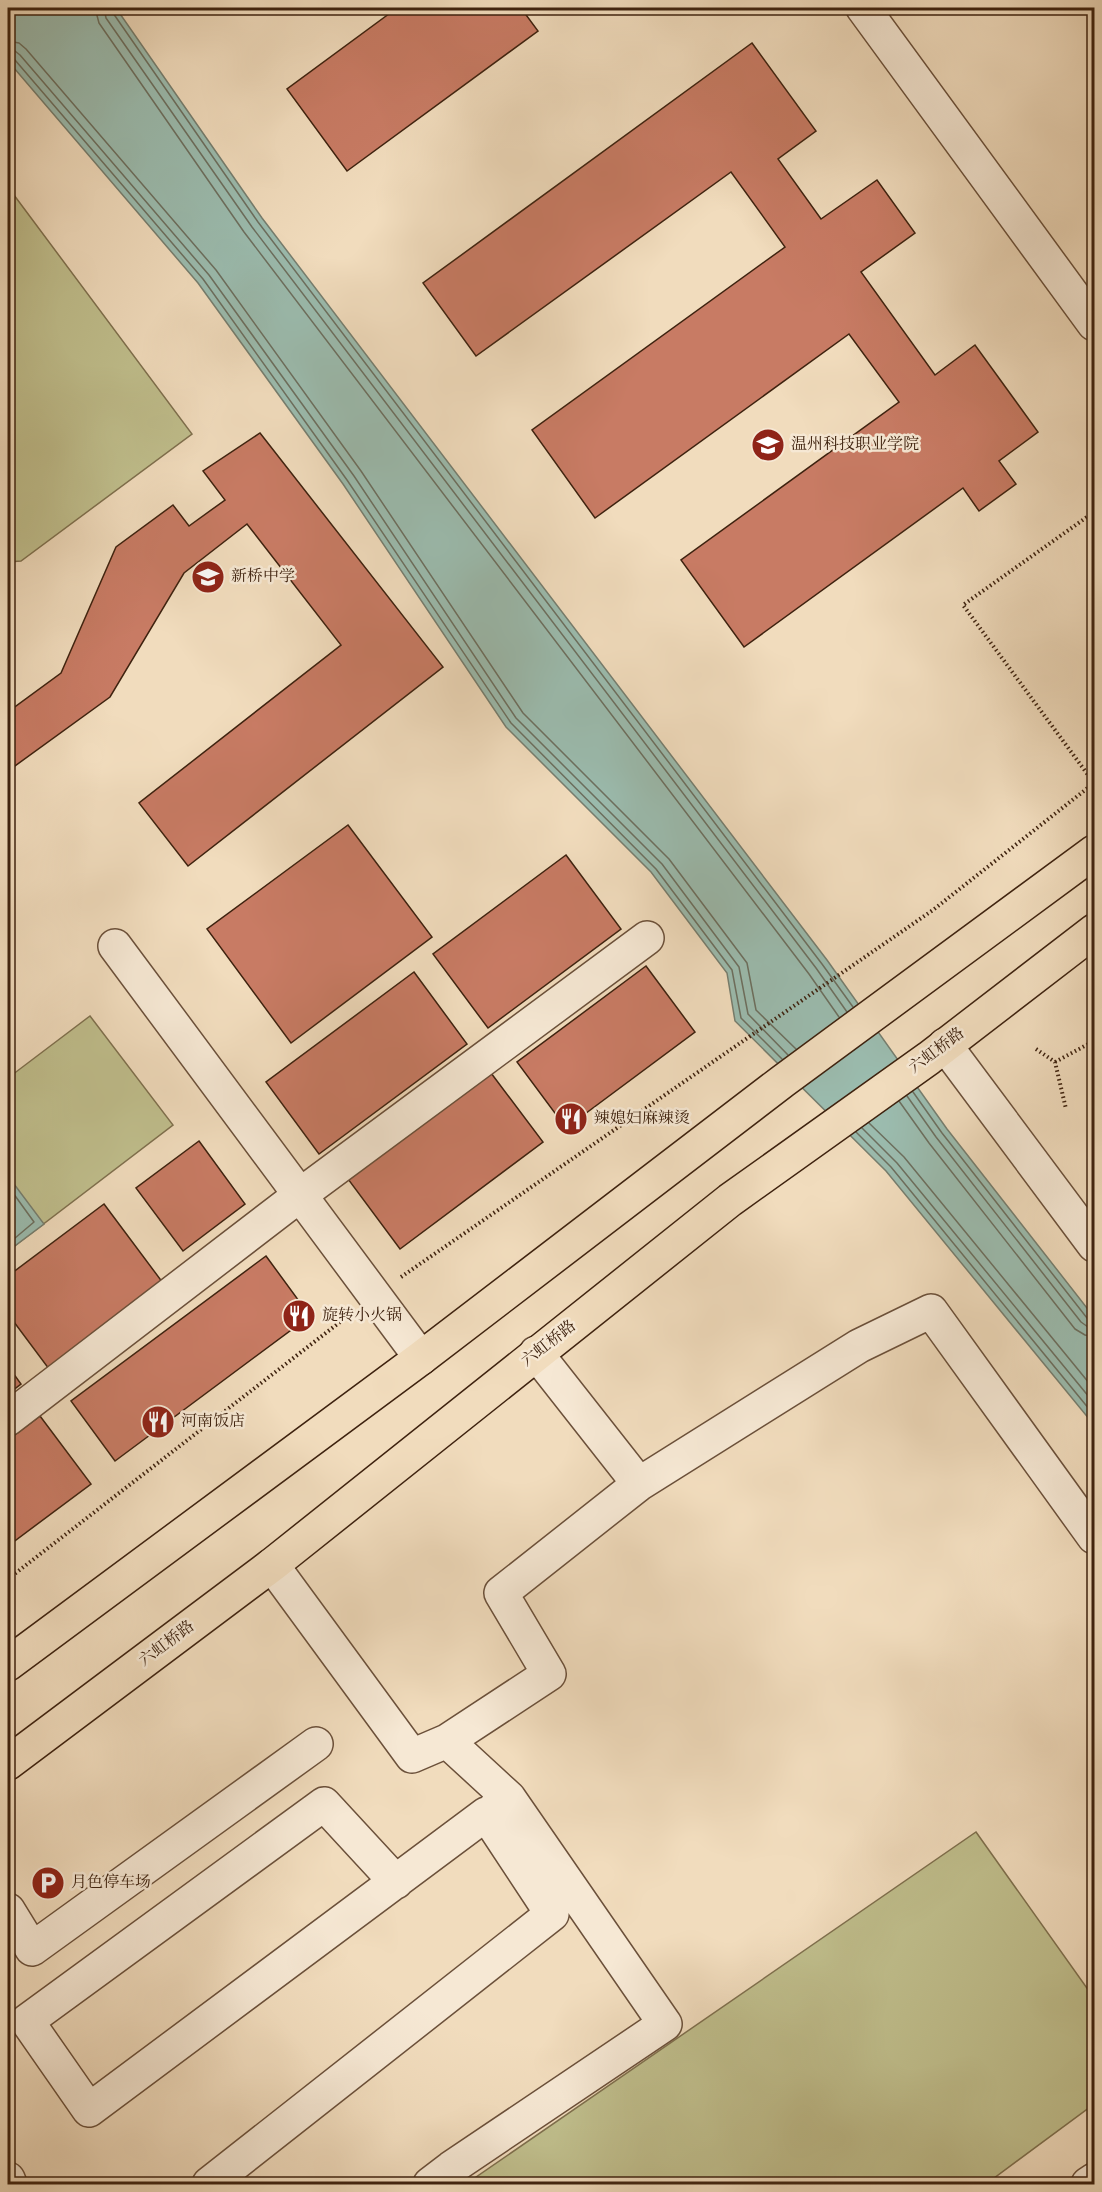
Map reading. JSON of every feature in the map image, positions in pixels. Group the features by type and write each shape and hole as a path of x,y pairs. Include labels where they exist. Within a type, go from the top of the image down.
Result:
{"main road":[{"path":"8,1664 422,1358 783,1081 1095,852"},
{"name":"六虹桥路","path":"8,1763 272,1565 730,1200 937,1051 1095,931"}],"street":[{"path":"863,8 1095,324"},
{"path":"8,1419 300,1195 647,938"},
{"path":"115,946 422,1358"},
{"path":"937,1051 1095,1245"},
{"path":"272,1565 412,1756 447,1741 549,1674 501,1593 639,1484 859,1346 931,1311 1095,1537"},
{"path":"536,1353 639,1484"},
{"path":"430,2184 665,2024 447,1741"},
{"path":"8,1910 32,1948 316,1744"},
{"path":"396,1881 324,1804 27,2021 89,2110 498,1806"},
{"path":"209,2184 552,1914 498,1806"},
{"path":"8,2179 10,2184"},
{"path":"1088,2184 1095,2180"}],"path":[{"path":"8,1579 375,1295 933,910 1095,783 963,604 1095,512"},
{"path":"1055,1062 1095,1041"},
{"path":"1036,1048 1055,1062 1066,1109"}],"shaded area":[{"path":"8,187 192,434 21,561 8,562"},
{"path":"90,1016 173,1125 8,1251 8,1078"},
{"path":"976,1832 1094,1998 1094,2104 986,2184 466,2184"}],"water":[{"path":"8,8 116,8 262,218 827,960 947,1129 1094,1317 1094,1425 886,1171 735,1021 727,973 651,872 506,727 343,484 198,283 8,61"},
{"path":"8,1176 44,1224 8,1251"}],"building":[{"path":"397,8 521,8 538,31 347,171 287,89"},
{"path":"752,43 816,131 778,159 821,219 877,180 915,233 861,272 935,375 975,345 1038,432 999,461 1016,484 979,511 963,488 744,647 681,560 899,402 849,334 595,518 532,430 785,247 731,172 476,356 423,283"},
{"path":"260,433 443,667 188,866 139,803 341,645 247,524 184,573 110,697 8,771 8,712 61,673 116,547 173,505 189,526 225,500 203,471"},
{"path":"348,825 432,937 291,1043 207,929"},
{"path":"566,855 621,929 488,1028 433,954"},
{"path":"646,966 695,1032 566,1128 517,1062"},
{"path":"414,972 467,1044 319,1154 266,1082"},
{"path":"491,1073 543,1142 400,1249 348,1179"},
{"path":"199,1141 245,1204 183,1251 136,1188"},
{"path":"104,1204 163,1283 49,1369 8,1314 8,1276"},
{"path":"266,1256 310,1316 115,1461 71,1401"},
{"path":"8,1366 21,1384 8,1394"},
{"path":"40,1416 91,1484 8,1546 8,1440"}],"place":[{"name":"温州科技职业学院","path":"768,445"},
{"name":"新桥中学","path":"208,577"},
{"name":"辣媳妇麻辣烫","path":"571,1119"},
{"name":"旋转小火锅","path":"299,1316"},
{"name":"河南饭店","path":"158,1422"},
{"name":"月色停车场","path":"48,1883"}]}
